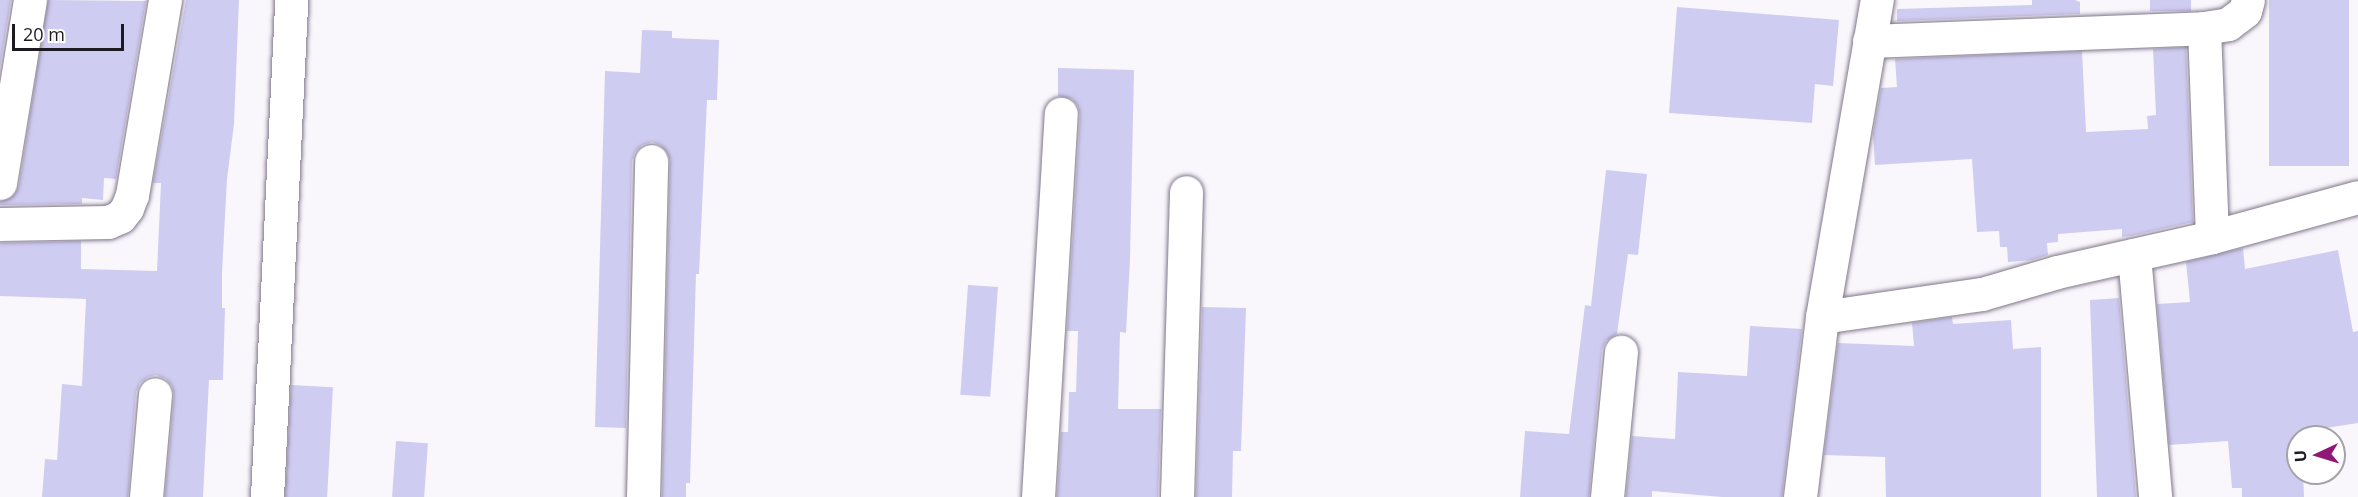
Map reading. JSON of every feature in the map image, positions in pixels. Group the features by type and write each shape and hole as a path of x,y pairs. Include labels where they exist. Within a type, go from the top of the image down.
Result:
{"street":[{"path":"0,183 30,0"},
{"path":"0,224 108,222 120,217 127,208 132,195 165,0"},
{"path":"267,497 291,0"},
{"path":"1800,497 1822,317 1877,0"},
{"path":"1869,41 2204,28 2228,24 2245,11 2248,0"},
{"path":"2204,28 2211,237"},
{"path":"1038,497 1061,114"},
{"path":"643,497 651,161"},
{"path":"1177,497 1185,192"},
{"path":"1822,317 1982,294 2057,272 2356,203"},
{"path":"2134,255 2155,497"},
{"path":"1607,497 1621,352"},
{"path":"146,497 156,394"}],"building":[{"path":"0,0 11,0 0,67"},
{"path":"48,0 146,1 116,179 104,178 103,200 82,198 82,204 0,205 0,201 14,195 19,186"},
{"path":"186,0 239,0 234,124 227,179 222,273 222,308 225,308 223,380 209,380 203,497 165,497 174,395 172,386 166,379 156,375 140,383 136,392 128,497 42,497 45,459 57,460 62,384 82,386 86,299 0,296 0,243 81,241 81,269 157,271 161,183 153,183"},
{"path":"2032,0 2075,0 2080,2 2080,14 1897,21 1897,9 2032,5"},
{"path":"2150,0 2191,0 2191,11 2150,11"},
{"path":"2269,0 2349,0 2349,166 2269,166"},
{"path":"1677,7 1839,20 1833,86 1815,84 1812,123 1669,113"},
{"path":"642,30 672,31 672,38 719,40 717,100 707,100 699,274 696,274 690,483 686,483 686,497 662,497 670,161 667,152 660,145 652,142 642,145 635,152 632,161 626,428 595,427 605,71 640,73"},
{"path":"2186,47 2193,222 2122,237 2122,229 2058,234 2058,242 2047,243 2048,255 2032,260 2008,262 2007,247 2000,247 1999,231 1977,232 1972,159 1875,165 1873,134 1881,88 1897,87 1895,59 2082,51 2086,132 2148,129 2147,116 2156,115 2153,49"},
{"path":"1058,68 1134,70 1130,260 1126,333 1120,332 1118,409 1161,409 1158,497 1057,497 1061,432 1068,432 1069,392 1076,392 1078,331 1067,331 1080,115 1078,106 1072,99 1058,96"},
{"path":"1606,170 1647,174 1638,255 1628,254 1617,334 1606,341 1602,350 1589,497 1520,497 1525,431 1569,434 1585,305 1591,306"},
{"path":"2243,248 2245,269 2338,250 2353,332 2358,331 2358,423 2286,425 2286,485 2304,485 2304,497 2242,497 2242,488 2232,488 2228,441 2169,445 2157,304 2190,302 2186,262"},
{"path":"968,285 998,287 990,397 960,395"},
{"path":"2119,298 2136,497 2097,497 2090,300"},
{"path":"1202,307 1246,308 1241,451 1233,451 1232,497 1196,497"},
{"path":"1952,317 1953,324 2011,320 2013,349 2041,347 2041,497 1886,497 1885,457 1824,455 1838,343 1914,346 1912,323"},
{"path":"1750,326 1802,329 1782,497 1722,497 1652,491 1652,497 1626,497 1632,436 1675,439 1678,372 1747,376"},
{"path":"291,385 333,387 327,497 285,497"},
{"path":"396,441 428,443 424,497 392,497"}]}
